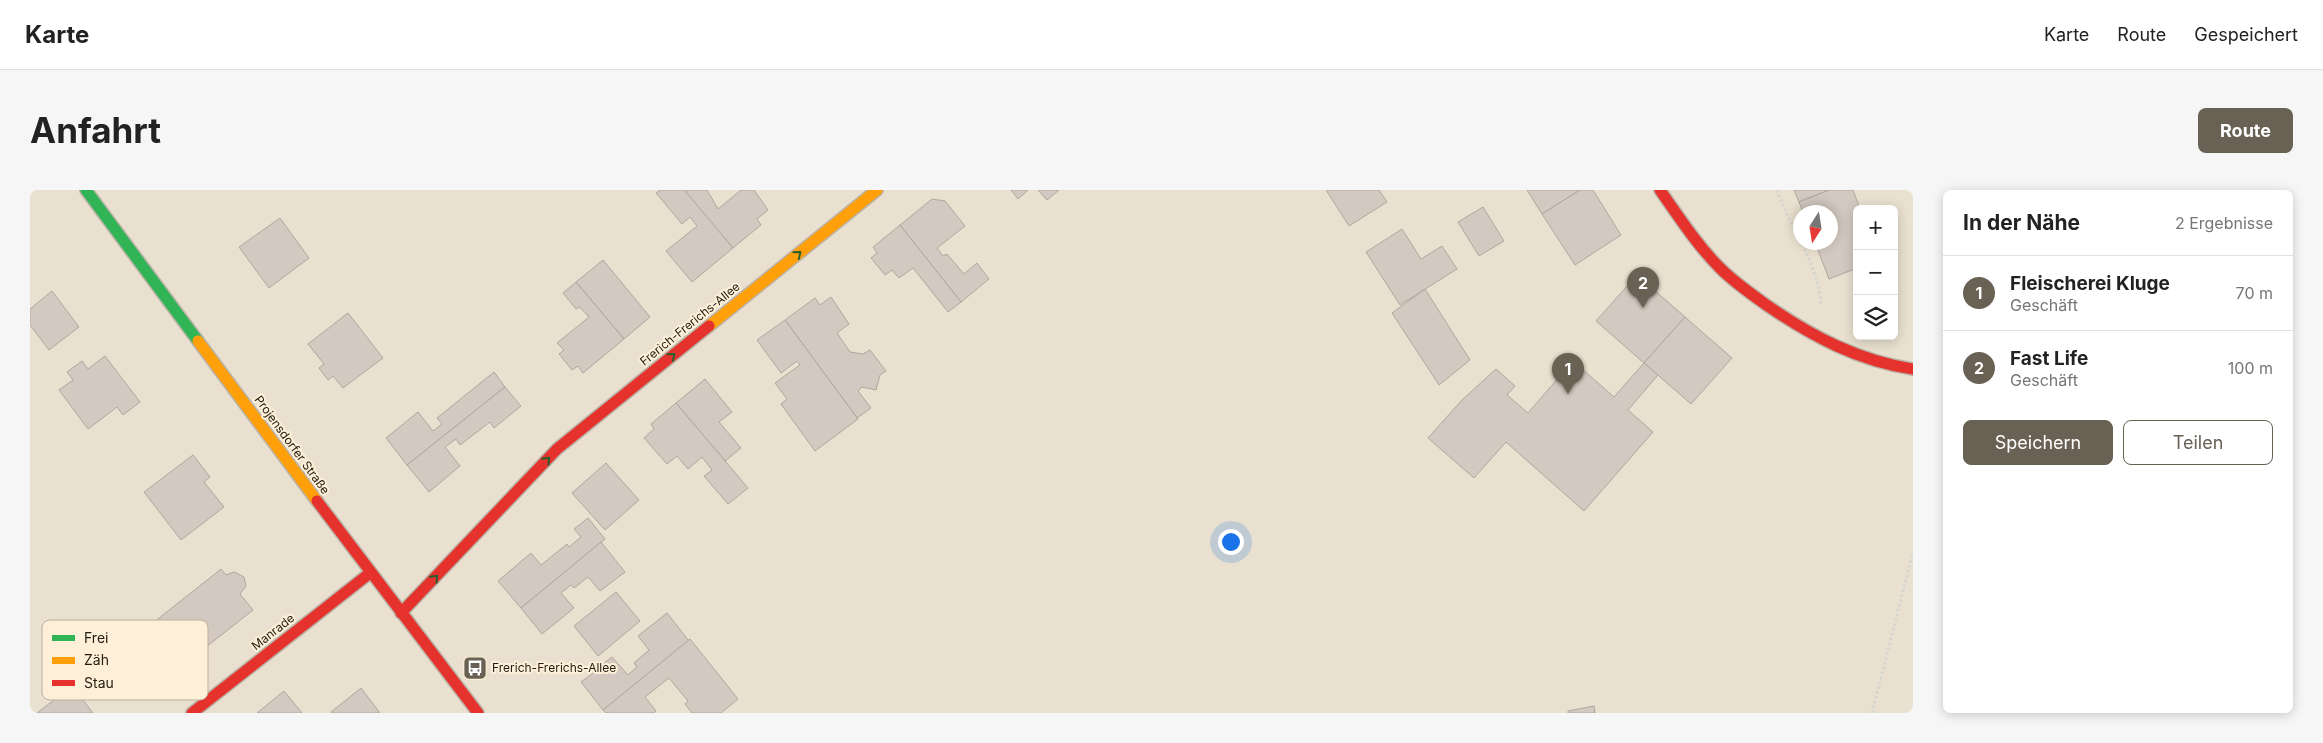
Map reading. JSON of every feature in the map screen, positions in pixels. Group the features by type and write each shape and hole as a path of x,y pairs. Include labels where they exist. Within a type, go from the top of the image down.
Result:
{"street":[{"name":"Projensdorfer Straße","path":"86,190 370,573 478,713"},
{"name":"Frerich-Frerichs-Allee","path":"402,614 557,449 877,190"},
{"path":"1660,190 1690,234 1732,280 1789,321 1824,342 1846,352 1896,368 1913,369"},
{"name":"Manrade","path":"192,713 370,573"}],"path":[{"path":"1777,190 1793,228"},
{"path":"1804,250 1809,258 1820,289 1824,342"},
{"path":"1872,713 1913,552"}],"building":[{"path":"660,190 685,190 733,248 692,282 666,251 697,226 690,217 682,224 656,193"},
{"path":"688,190 707,190 718,209 741,190 754,190 768,210 757,219 761,225 733,248 686,192"},
{"path":"1011,190 1028,190 1018,199"},
{"path":"1038,190 1059,190 1047,200"},
{"path":"1326,190 1379,190 1387,202 1349,226"},
{"path":"1527,190 1580,190 1542,214"},
{"path":"1580,190 1593,190 1621,235 1575,265 1542,214"},
{"path":"1794,190 1829,190 1799,202"},
{"path":"1829,190 1853,190 1859,205 1853,205 1853,270 1829,279 1818,250 1838,250 1838,205 1800,205 1799,202"},
{"path":"932,199 945,201 965,226 937,248 943,256 947,254 964,274 977,263 989,279 961,302 900,225"},
{"path":"1483,207 1504,241 1479,256 1458,222"},
{"path":"280,218 309,258 269,288 239,247"},
{"path":"900,225 961,302 948,312 913,268 899,278 892,270 885,275 871,258 877,253 873,247"},
{"path":"1402,229 1421,259 1442,246 1457,269 1400,305 1366,252"},
{"path":"603,260 650,317 624,339 576,282"},
{"path":"1637,275 1685,317 1644,363 1596,321"},
{"path":"576,282 624,339 583,373 578,366 572,370 559,354 564,350 557,343 589,317 580,307 576,309 563,293"},
{"path":"1425,289 1470,360 1439,385 1392,313"},
{"path":"52,291 79,327 49,350 30,325 30,309"},
{"path":"831,297 849,324 837,333 850,352 863,354 870,350 886,371 880,375 876,390 862,387 858,391 871,408 857,418 785,320 815,298 820,305"},
{"path":"348,313 383,358 343,388 333,376 328,380 319,368 324,364 308,344"},
{"path":"1685,317 1732,358 1691,404 1644,363"},
{"path":"785,320 858,419 815,451 781,404 787,399 775,383 800,365 797,361 781,373 757,340"},
{"path":"105,356 140,402 123,415 117,407 88,429 59,390 73,380 67,372 82,361 88,369"},
{"path":"1573,361 1614,397 1644,363 1658,375 1628,410 1653,432 1584,511 1506,442 1474,478 1428,438 1462,400 1496,369 1515,386 1507,395 1528,413"},
{"path":"494,372 505,387 407,465 386,438 418,412 433,431 442,424 437,418"},
{"path":"705,379 732,412 719,422 741,448 725,461 676,403"},
{"path":"505,387 521,406 494,428 490,422 460,445 456,439 445,447 460,466 429,492 407,465"},
{"path":"676,403 748,488 728,504 704,476 712,470 702,457 688,469 677,456 667,464 644,438 654,429 651,424"},
{"path":"193,455 210,477 204,482 224,507 181,540 144,492"},
{"path":"606,463 639,500 605,530 572,493"},
{"path":"588,518 605,539 521,608 498,581 531,553 541,565 567,544 569,547 581,537 574,529"},
{"path":"601,542 625,572 600,591 588,577 574,588 571,585 561,593 574,608 542,634 521,608"},
{"path":"221,569 226,575 234,572 244,577 246,586 240,594 253,610 208,645 208,620 157,620"},
{"path":"616,592 640,621 598,656 574,626"},
{"path":"667,613 689,641 603,710 581,682 597,670 593,666 600,661 603,664 612,657 628,675 637,667 634,663 649,650 638,636"},
{"path":"690,639 738,699 721,713 692,713 685,704 688,701 669,678 645,697 656,711 654,713 606,713 603,710"},
{"path":"361,688 380,713 331,712"},
{"path":"284,691 302,713 257,713"},
{"path":"54,700 83,700 93,713 37,713"},
{"path":"1594,706 1595,713 1568,713 1568,711"}],"traffic: fast":[{"path":"86,190 198,341"}],"traffic: slow":[{"path":"709,326 877,190"},
{"path":"198,341 317,501"}],"traffic: jam":[{"path":"1660,190 1688,230 1720,268 1731,279 1762,302 1802,328 1855,354 1913,369"},
{"path":"401,613 557,449 709,326"},
{"path":"317,501 478,713"},
{"path":"192,713 370,573"}],"place":[{"name":"Fast Life","path":"1643,308"},
{"name":"Fleischerei Kluge","path":"1568,394"},
{"name":"Frerich-Frerichs-Allee","path":"475,668"}]}
